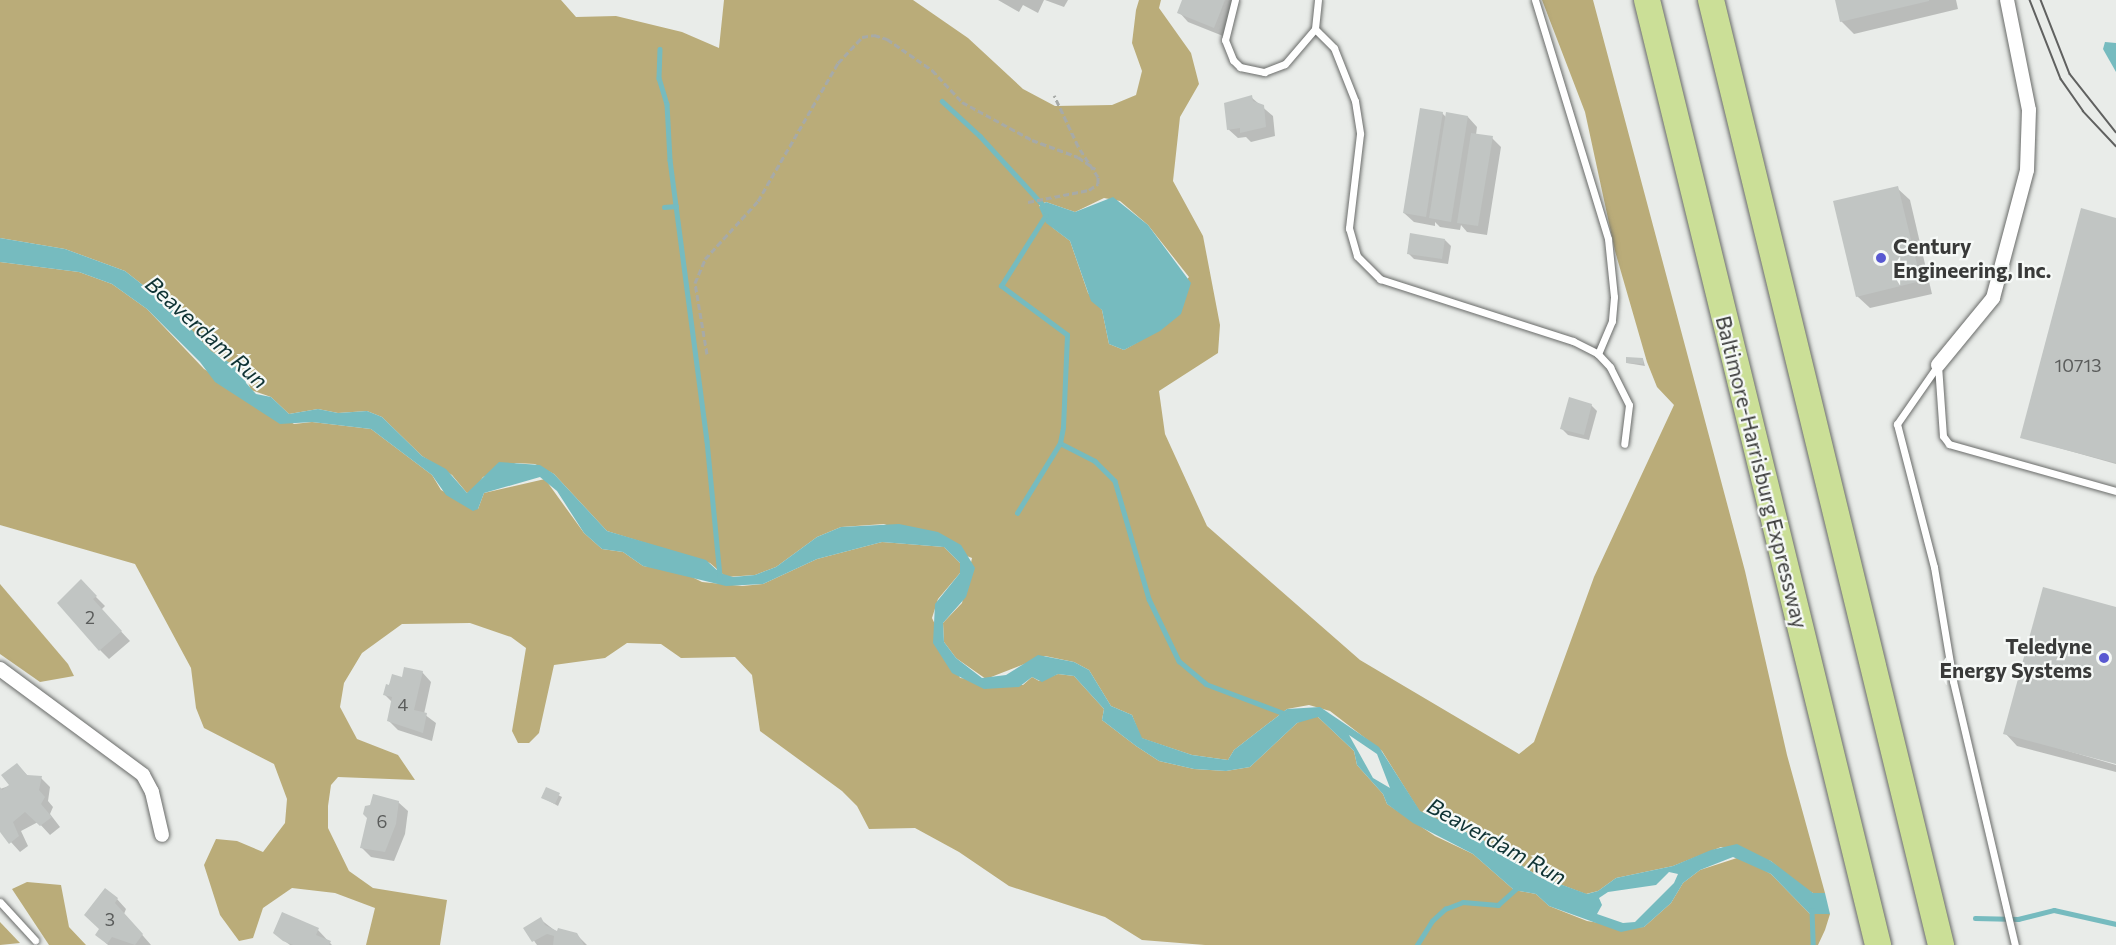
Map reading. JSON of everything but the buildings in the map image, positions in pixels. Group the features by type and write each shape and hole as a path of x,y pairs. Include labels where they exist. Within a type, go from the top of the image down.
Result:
{"highway":[{"name":"Baltimore-Harrisburg Expressway","path":"1647,0 1878,945"},
{"path":"1711,0 1941,945"}],"street":[{"path":"1938,365 1993,298 2027,170 2029,110 2007,0"},
{"path":"0,669 143,775 152,792 162,835"}],"lane":[{"path":"1235,0 1226,40 1233,60 1240,68 1264,72 1285,64 1315,29 1318,0"},
{"path":"1535,0 1608,239 1614,297 1612,321 1599,354"},
{"path":"1315,29 1334,48 1355,101 1360,134 1349,228 1352,243 1365,267 1380,279 1573,341 1599,354 1610,367 1629,405 1624,444"},
{"path":"1938,365 1943,436 1949,444 2116,491"},
{"path":"1938,365 1897,424 1934,567 1944,637 2015,945"},
{"path":"0,902 35,940"}],"path":[{"path":"706,354 696,283 705,259 758,201 775,176 813,104 838,63 862,37 874,35 887,39 932,70 963,102 1032,140 1078,157 1095,169"},
{"path":"1028,202 1089,190 1098,184 1095,169 1078,146 1054,94"}],"shaded area":[{"path":"0,0 561,0 576,17 616,16 682,32 719,48 724,0 913,0 968,38 1023,89 1055,106 1112,105 1136,95 1142,71 1132,43 1136,10 1139,0 1161,0 1159,8 1191,53 1199,84 1180,117 1173,181 1203,236 1220,325 1218,353 1159,391 1165,434 1207,526 1360,660 1519,754 1534,742 1594,577 1674,405 1657,387 1647,362 1615,251 1585,112 1542,0 1593,0 1745,571 1787,755 1825,893 1813,893 1800,886 1771,861 1721,847 1673,866 1616,878 1598,891 1586,894 1538,876 1483,840 1420,812 1382,751 1330,711 1309,705 1287,709 1234,750 1228,760 1192,755 1141,738 1132,715 1111,706 1089,670 1074,662 1045,656 986,679 956,658 944,642 943,623 962,603 972,558 884,524 841,527 817,537 776,567 755,575 726,577 710,563 607,531 554,474 535,464 516,463 483,477 473,491 467,493 452,475 422,456 382,417 367,411 338,413 318,409 289,414 271,397 251,390 244,372 211,352 172,308 125,271 65,249 0,238","holes":["1104,198 1120,201 1148,225 1189,277 1138,342 1124,350 1109,344 1102,310 1088,293 1070,241 1053,228 1039,205 1046,202 1075,212"]},
{"path":"0,262 79,272 112,284 147,309 204,369 294,424 312,422 371,429 432,475 441,490 478,509 484,493 545,479 584,533 602,549 623,552 643,566 682,572 702,582 742,586 763,584 817,559 882,542 944,547 960,563 960,573 938,599 932,618 960,678 1023,685 1032,677 1039,681 1058,674 1074,676 1104,709 1102,720 1159,761 1194,769 1226,771 1250,767 1297,723 1308,717 1318,717 1354,751 1357,765 1383,794 1387,804 1435,836 1473,854 1514,890 1536,894 1549,906 1587,921 1606,924 1614,929 1644,927 1671,903 1683,883 1700,870 1740,857 1771,874 1810,914 1830,914 1825,930 1818,945 1205,945 1142,940 1105,917 1009,886 959,852 915,828 869,829 857,806 842,791 760,731 752,675 735,657 681,658 661,644 627,643 605,658 554,665 539,733 529,743 518,743 512,731 526,648 511,637 470,623 402,624 362,653 344,683 340,707 357,739 398,755 415,780 338,777 331,785 328,806 328,828 349,871 373,888 447,900 440,945 366,945 375,908 335,893 292,888 263,908 253,938 239,941 220,915 204,865 216,839 237,841 263,852 285,823 287,799 274,764 204,728 196,708 191,668 135,564 0,525"},
{"path":"0,584 68,664 74,676 40,682 0,654"},
{"path":"27,882 61,885 69,927 86,945 49,945 12,889"},
{"path":"0,922 20,943 0,945"}],"water":[{"path":"2105,42 2116,43 2116,72 2103,49"},
{"path":"1113,197 1148,225 1191,283 1181,314 1160,331 1124,350 1109,344 1102,310 1091,301 1070,241 1046,223 1039,207 1046,202 1075,212"},
{"name":"Beaverdam Run","path":"0,238 65,249 125,271 172,308 211,351 244,372 246,383 256,394 271,397 289,414 318,409 338,413 367,411 382,417 422,456 446,469 467,493 499,462 540,465 554,474 607,531 706,560 720,573 733,577 755,575 776,567 817,537 841,527 899,524 938,532 961,545 975,568 966,597 943,623 944,642 956,658 982,678 1006,675 1038,655 1074,662 1089,670 1111,706 1132,715 1142,738 1192,755 1228,760 1234,750 1287,709 1320,707 1379,747 1420,811 1483,840 1538,876 1587,894 1598,891 1616,878 1673,866 1711,850 1737,844 1771,861 1813,893 1825,893 1830,914 1810,914 1771,874 1733,857 1700,870 1683,883 1671,903 1644,927 1621,932 1549,906 1536,894 1514,890 1473,854 1413,823 1387,804 1383,794 1357,765 1354,751 1318,717 1297,723 1250,767 1226,771 1194,769 1159,761 1102,720 1104,709 1074,676 1058,674 1042,682 1032,677 1019,687 984,689 952,673 933,643 935,604 960,573 960,563 944,547 882,542 817,559 763,584 726,586 643,566 623,552 602,549 584,533 557,491 540,477 484,493 478,509 473,511 446,495 432,475 371,429 312,422 280,424 215,382 200,362 147,309 112,284 79,272 0,262","holes":["1349,735 1377,754 1390,788 1373,778","1669,872 1678,874 1674,883 1635,922 1623,923 1597,914 1602,905 1599,898 1608,892 1656,885"]}],"waterway":[{"path":"660,49 659,78 667,104 670,160 707,441 720,577"},
{"path":"942,101 980,136 1044,206"},
{"path":"664,207 676,206"},
{"path":"1017,513 1060,443 1063,427 1067,335 1001,286 1045,216"},
{"path":"1060,443 1095,461 1115,481 1149,599 1179,661 1206,684 1286,714"},
{"path":"1417,945 1432,921 1445,909 1463,902 1498,905 1517,888"},
{"path":"1812,910 1813,945"},
{"path":"1975,918 2018,919 2054,910 2116,924"}],"tram line":[{"path":"2030,0 2061,79 2083,111 2116,146"},
{"path":"2041,0 2070,74 2116,132"}],"place":[{"name":"Century Engineering, Inc.","path":"1881,258"},
{"name":"Teledyne Energy Systems","path":"2104,658"}]}
